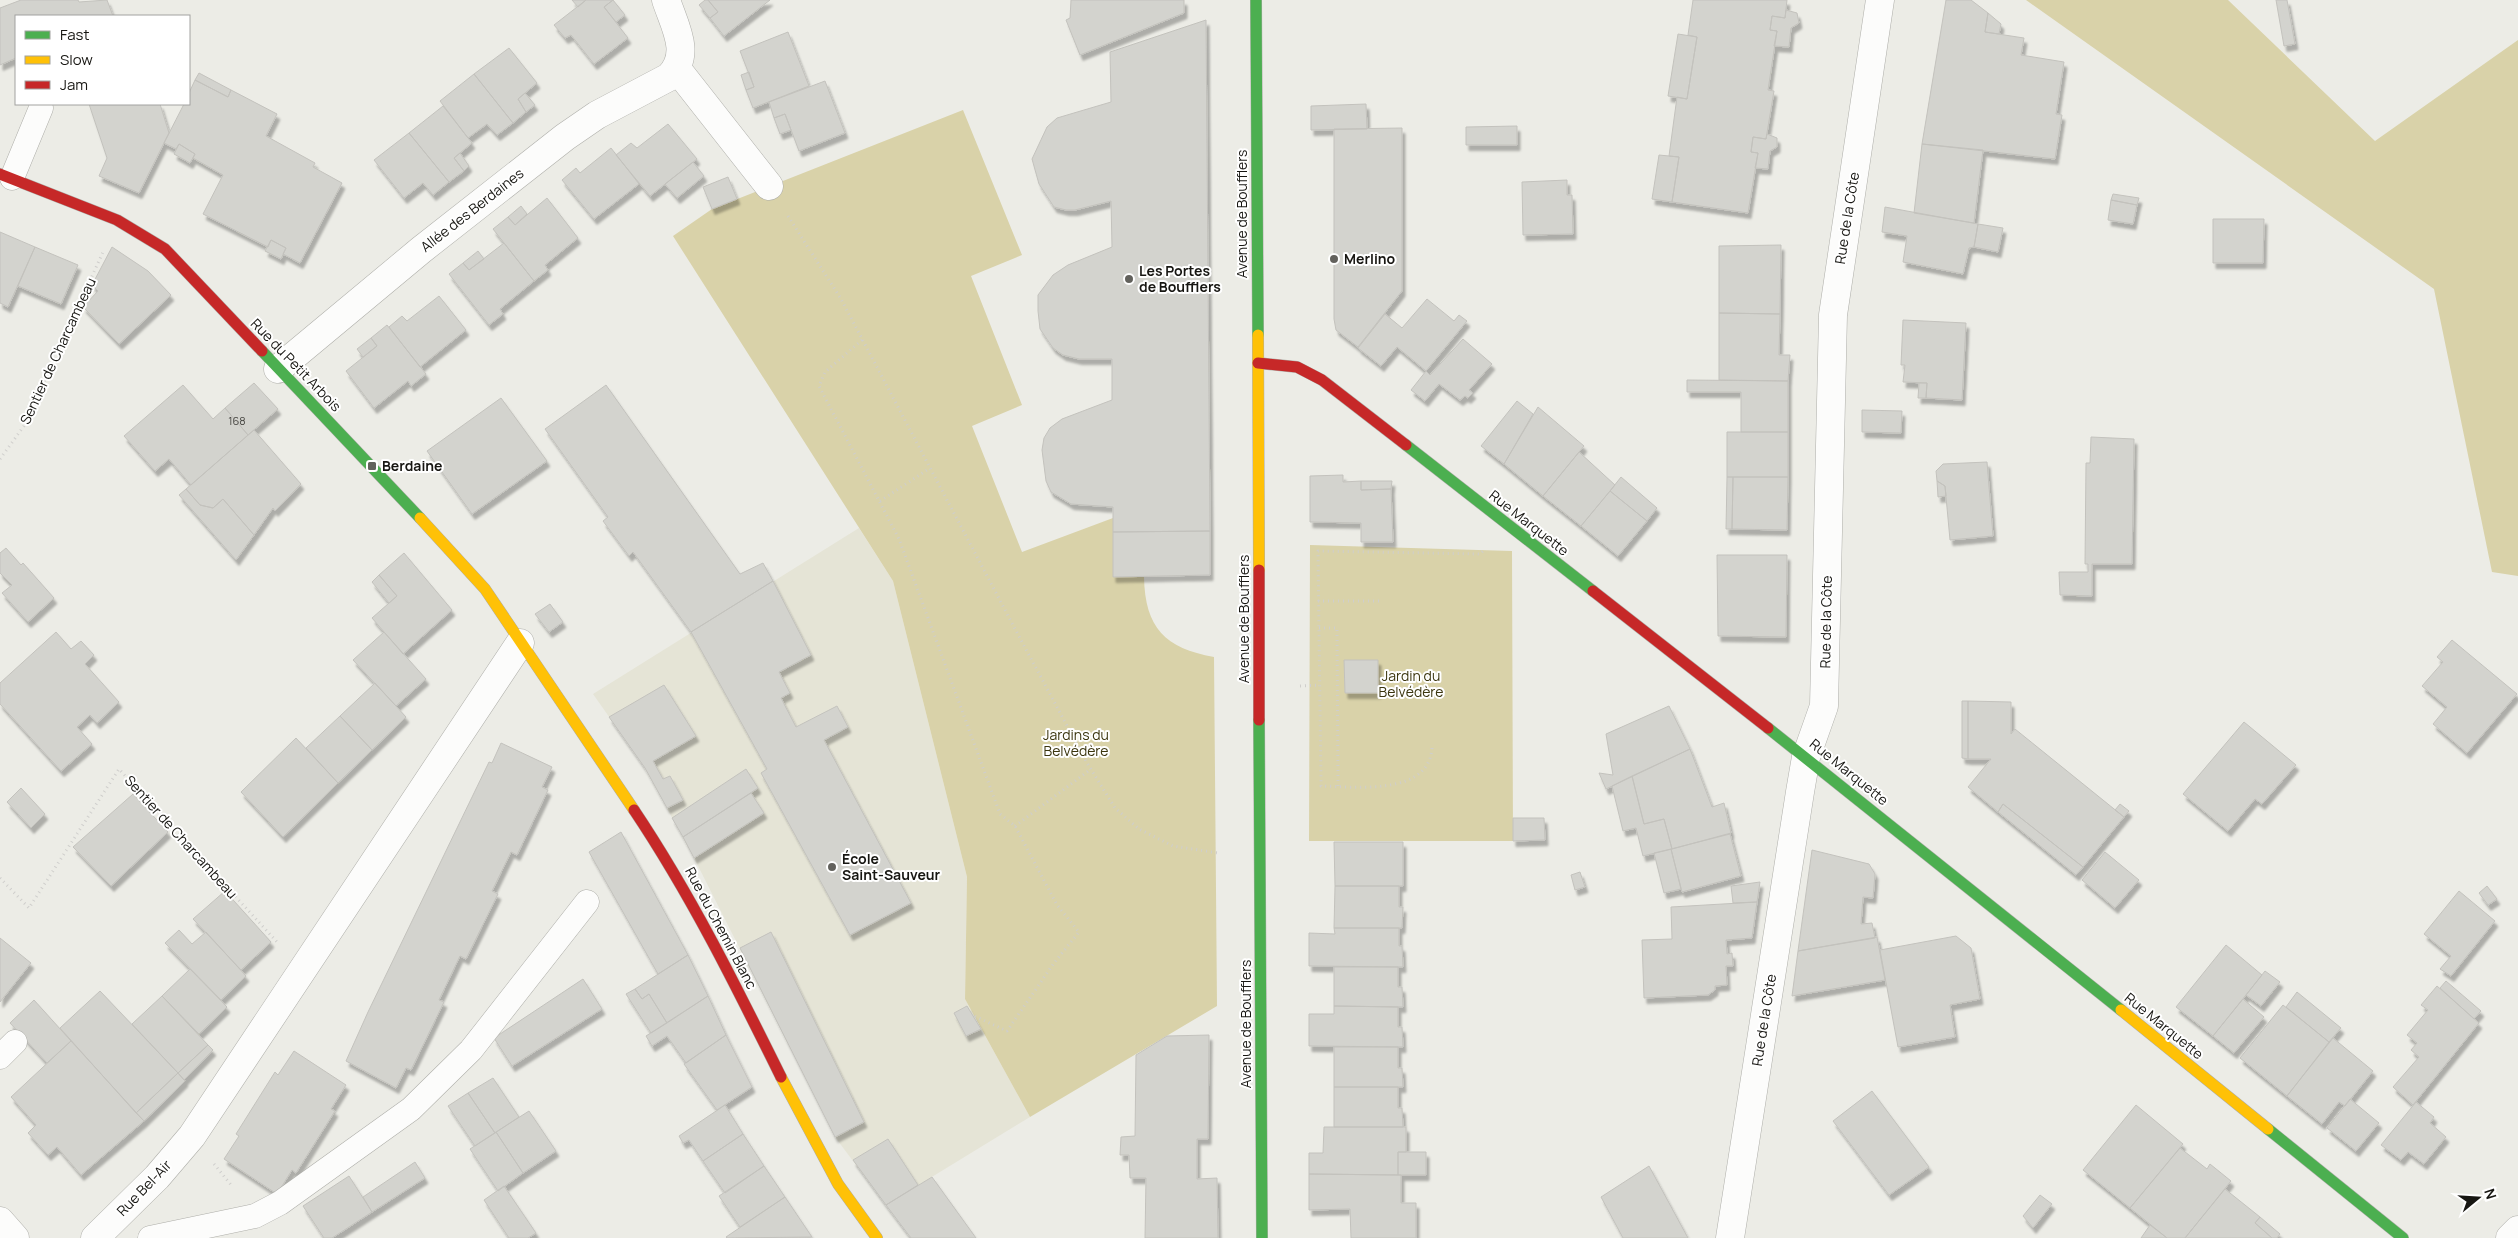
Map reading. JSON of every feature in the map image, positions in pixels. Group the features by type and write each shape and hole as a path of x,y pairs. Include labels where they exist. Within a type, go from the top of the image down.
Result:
{"street":[{"path":"666,0 681,44 682,58 678,69 769,186"},
{"name":"Avenue de Boufflers","path":"1256,0 1262,1238"},
{"name":"Rue de la Côte","path":"1730,1238 1806,757 1824,706 1833,315 1880,0"},
{"name":"Allée des Berdaines","path":"278,369 421,250 565,137 603,111 669,78 678,69"},
{"name":"Rue du Petit Arbois","path":"6,176 117,220 165,249 372,466 485,589 520,643"},
{"name":"Rue Marquette","path":"1258,364 1298,367 1322,380 1806,757 2403,1238"},
{"name":"Rue Bel-Air","path":"95,1238 157,1177 192,1136 520,643"},
{"name":"Rue du Chemin Blanc","path":"520,643 666,858 716,946 791,1096 838,1184 878,1238"},
{"path":"0,1221 15,1238"},
{"path":"2510,1238 2518,1230"}],"lane":[{"path":"6,176 41,108"},
{"path":"150,1238 255,1216 280,1202 411,1109 471,1050 587,902"}],"path":[{"path":"769,186 841,299 1091,769 1115,808 1139,829 1173,846 1218,853"},
{"name":"Sentier de Charcambeau","path":"0,459 24,426 105,248"},
{"path":"862,340 825,372 819,386 899,539 1000,814 1015,826 1057,906 1080,932 1054,963 1007,1031 974,1016"},
{"path":"880,501 930,468"},
{"path":"1432,748 1431,759 1426,768 1394,785 1321,786 1318,551 1480,554"},
{"path":"1318,601 1380,601"},
{"path":"1319,628 1337,628 1338,786"},
{"path":"1300,686 1320,685"},
{"name":"Sentier de Charcambeau","path":"0,878 29,908 119,769 302,970"},
{"path":"1015,826 1091,769"}],"shaded area":[{"name":"École Saint-Sauveur","path":"859,528 893,581 967,877 965,999 1030,1117 886,1205 835,1137 694,858 645,768 593,694"}],"green space":[{"path":"2026,0 2228,0 2375,141 2518,40 2518,576 2492,572 2434,289"},
{"name":"Jardins du Belvédère","path":"963,110 1022,255 971,276 1022,405 972,426 1022,552 1113,518 1113,577 1144,577 1148,610 1161,633 1183,648 1214,657 1217,1006 1030,1117 965,999 967,877 893,581 673,236 712,209"},
{"name":"Jardin du Belvédère","path":"1310,545 1512,551 1513,841 1309,841"}],"building":[{"path":"21,0 78,0 79,2 107,0 113,15 15,15 15,58 0,65 0,8"},
{"path":"572,0 586,0 578,7"},
{"path":"586,0 613,0 604,7 628,38 594,64 571,35 565,38 554,25"},
{"path":"613,0 625,15 616,22 604,7"},
{"path":"708,0 718,12 710,18 699,5"},
{"path":"708,0 770,0 724,36 710,18 718,12"},
{"path":"1071,0 1184,0 1184,13 1080,55 1066,20 1070,18"},
{"path":"1693,0 1787,0 1785,18 1772,16 1770,30 1777,31 1768,90 1774,91 1766,139 1753,137 1751,152 1758,153 1748,213 1672,202 1679,157 1669,156 1677,97 1687,99 1697,37 1688,35"},
{"path":"1946,0 1971,0 1988,13 1985,32 2024,38 2021,55 2064,62 2056,114 2062,115 2055,159 1922,144"},
{"path":"2276,0 2287,0 2295,44 2284,46"},
{"path":"1786,10 1797,13 1799,23 1791,28 1789,47 1774,46 1777,31 1770,30 1772,16 1785,18"},
{"path":"1988,13 2001,24 1999,34 1985,32"},
{"name":"Les Portes de Boufflers","path":"1206,20 1210,531 1113,532 1113,507 1071,504 1051,492 1046,481 1042,450 1044,438 1050,428 1062,419 1112,400 1112,359 1079,359 1063,355 1053,348 1040,329 1038,311 1038,295 1053,275 1068,265 1112,247 1111,201 1075,210 1054,207 1039,184 1032,159 1047,127 1057,118 1111,102 1110,52"},
{"path":"788,32 809,86 753,108 746,90 754,87 740,51"},
{"path":"1678,34 1697,37 1687,99 1668,96"},
{"path":"509,48 537,83 518,99 526,112 513,123 474,74"},
{"path":"749,72 754,87 746,90 741,75"},
{"path":"199,73 231,90 228,97 195,80"},
{"path":"474,74 513,123 497,135 487,124 468,138 440,101"},
{"path":"195,80 228,97 231,90 277,114 266,136 315,163 313,167 342,183 300,263 283,254 286,248 271,240 268,247 203,214 223,175 193,158 195,154 179,144 176,149 164,143 183,105 190,105 190,91"},
{"path":"825,81 845,133 799,151 785,114 774,118 769,102"},
{"path":"525,93 535,105 526,112 518,99"},
{"path":"1366,104 1367,129 1311,130 1311,106"},
{"path":"89,105 160,105 169,133 139,193 99,176 107,158"},
{"path":"443,106 472,143 454,158 464,171 449,182 409,133"},
{"path":"785,114 791,130 780,134 774,118"},
{"path":"668,124 697,159 650,196 616,155 631,143 637,148"},
{"path":"1517,126 1517,145 1466,145 1466,127"},
{"path":"1402,128 1402,291 1358,347 1336,330 1334,319 1334,129"},
{"path":"409,133 449,182 433,195 423,183 404,198 374,160"},
{"path":"1767,134 1777,138 1777,147 1770,151 1768,169 1755,168 1758,153 1751,152 1753,137 1766,139"},
{"path":"179,144 195,154 190,163 174,154"},
{"path":"1922,144 1983,150 1974,223 1914,213"},
{"path":"611,148 639,184 594,219 562,180 576,168 580,173"},
{"path":"460,153 469,166 464,171 454,158"},
{"path":"1659,155 1679,157 1672,202 1652,199"},
{"path":"693,162 704,176 677,198 665,184"},
{"path":"728,177 737,199 712,209 703,187"},
{"path":"1567,180 1567,195 1572,195 1573,234 1523,235 1522,182"},
{"path":"2113,194 2139,198 2137,205 2111,200"},
{"path":"547,198 578,238 545,265 548,270 534,281 493,229 508,217 515,225"},
{"path":"2111,200 2137,205 2133,224 2108,220"},
{"path":"521,206 527,214 515,225 508,217"},
{"path":"1885,207 1978,224 1974,247 1969,248 1963,274 1903,262 1907,236 1882,232"},
{"path":"2213,219 2264,219 2263,263 2213,263"},
{"path":"1978,224 2003,228 1998,252 1974,247"},
{"path":"0,232 35,247 8,307 0,303"},
{"path":"271,240 286,248 281,259 265,251"},
{"path":"504,243 534,281 500,309 503,314 489,325 449,274 463,263 469,270"},
{"path":"1781,245 1780,314 1719,313 1719,246"},
{"path":"35,247 78,265 61,304 18,286"},
{"path":"112,247 148,271 171,295 119,344 83,307 98,291 92,285"},
{"path":"478,251 484,259 469,270 463,263"},
{"path":"439,296 466,330 420,367 389,327 402,316 407,321"},
{"path":"1427,299 1454,321 1459,315 1467,321 1426,371 1397,347 1381,366 1358,348 1385,314 1402,328"},
{"path":"1719,313 1780,314 1779,355 1790,355 1788,381 1719,380"},
{"path":"1903,320 1966,323 1962,400 1926,398 1927,383 1903,382 1905,365 1901,365"},
{"path":"387,325 426,374 411,386 408,381 374,408 346,371 377,346 371,338"},
{"path":"371,338 377,346 363,357 357,349"},
{"path":"1463,339 1492,364 1469,390 1473,393 1468,398 1465,396 1460,400 1439,384 1425,401 1411,390 1426,371 1430,375"},
{"path":"1687,380 1788,381 1788,432 1741,432 1741,392 1687,392"},
{"path":"254,383 278,409 248,435 225,408"},
{"path":"1919,383 1927,383 1926,398 1918,398"},
{"path":"183,385 213,419 225,408 248,435 191,485 169,459 155,471 124,436"},
{"path":"606,385 740,574 763,563 773,581 691,632 633,552 629,556 603,521 608,517 545,429"},
{"path":"501,398 547,461 472,514 427,451"},
{"path":"1517,401 1533,414 1504,464 1481,446"},
{"path":"1538,407 1584,446 1543,496 1504,464"},
{"path":"1862,410 1902,411 1901,433 1862,432"},
{"path":"254,430 301,484 275,511 273,508 254,535 223,499 213,508 200,505 186,489"},
{"path":"1727,432 1788,432 1788,477 1727,477"},
{"path":"2091,437 2134,439 2132,564 2092,564 2092,596 2060,595 2059,572 2088,572 2088,564 2085,564 2086,463 2090,463"},
{"path":"1579,452 1615,485 1581,526 1543,496"},
{"path":"1987,462 1993,536 1950,540 1945,486 1937,481 1936,471 1943,464"},
{"path":"1343,475 1343,482 1361,481 1361,490 1391,489 1393,542 1361,542 1361,523 1310,522 1310,476"},
{"path":"1621,477 1657,508 1647,521 1610,491"},
{"path":"1727,477 1733,477 1732,529 1726,529"},
{"path":"1733,477 1788,477 1787,530 1732,529"},
{"path":"1361,481 1392,481 1391,489 1361,490"},
{"path":"1937,481 1945,486 1946,496 1938,497"},
{"path":"186,489 200,505 213,508 223,499 254,535 236,560 179,495"},
{"path":"1610,491 1647,521 1618,556 1581,526"},
{"path":"1210,531 1210,575 1113,577 1113,532"},
{"path":"6,548 21,565 23,563 54,598 28,622 2,593 12,585 0,573 0,553"},
{"path":"404,553 452,610 403,654 372,618 397,596 379,575"},
{"path":"1717,555 1787,555 1786,637 1718,636"},
{"path":"379,575 397,596 389,603 372,582"},
{"path":"773,581 811,655 779,672 790,693 781,698 796,727 837,706 848,727 824,740 911,903 850,935 761,773 767,769 691,632"},
{"path":"550,604 563,622 549,632 535,614"},
{"path":"56,632 71,649 81,641 94,655 85,664 119,702 97,723 90,715 77,727 92,744 61,771 0,704 0,683"},
{"path":"384,632 426,679 396,706 353,660"},
{"path":"2452,640 2517,694 2467,753 2433,724 2447,707 2422,686 2443,662 2437,657"},
{"path":"1344,660 1378,660 1378,693 1345,693"},
{"path":"375,683 406,717 372,750 340,716"},
{"path":"664,685 696,736 653,761 663,779 670,776 683,800 667,808 645,768 609,717"},
{"path":"1962,701 1968,701 1968,759 1962,758"},
{"path":"1968,701 2011,702 2011,734 2015,729 2124,817 2083,867 2003,804 1998,812 1968,787 1991,759 1968,759"},
{"path":"1669,706 1690,749 1606,789 1599,773 1613,775 1606,734"},
{"path":"340,716 372,750 338,783 306,748"},
{"path":"2244,722 2296,765 2262,804 2255,799 2228,831 2183,794"},
{"path":"296,738 338,783 283,837 241,792"},
{"path":"501,743 552,767 542,787 548,790 517,855 511,852 492,891 498,894 466,959 460,956 439,1000 444,1002 411,1070 406,1068 396,1088 346,1061 489,762 492,763"},
{"path":"1690,749 1712,807 1724,803 1731,833 1672,849 1664,819 1644,824 1632,776"},
{"path":"746,769 758,788 683,837 672,818"},
{"path":"1632,776 1644,824 1664,819 1672,849 1643,856 1636,828 1623,831 1612,786"},
{"path":"21,788 45,814 31,828 7,802"},
{"path":"751,793 764,813 694,858 683,837"},
{"path":"133,794 168,832 111,886 73,847"},
{"path":"2003,804 2083,867 2076,875 1998,812"},
{"path":"2120,804 2129,811 2124,817 2115,810"},
{"path":"1513,818 1544,818 1545,840 1513,841"},
{"path":"621,832 688,955 658,974 589,852"},
{"path":"1730,834 1741,876 1682,892 1671,849"},
{"path":"1334,842 1403,842 1403,886 1335,886"},
{"path":"1671,849 1681,889 1664,893 1654,853"},
{"path":"1812,850 1869,864 1875,874 1873,898 1863,897 1861,924 1872,923 1875,938 1798,951"},
{"path":"2105,852 2139,880 2115,908 2082,880"},
{"path":"1580,872 1585,887 1575,890 1571,875"},
{"path":"1760,882 1757,902 1733,903 1731,886"},
{"path":"1335,886 1399,886 1399,907 1403,907 1402,928 1334,928"},
{"path":"2487,886 2497,899 2488,905 2479,893"},
{"path":"225,891 271,942 241,970 193,919"},
{"path":"2459,891 2495,921 2451,976 2440,969 2451,956 2424,934"},
{"path":"1757,902 1752,938 1726,940 1727,954 1732,953 1733,966 1726,966 1727,985 1715,986 1715,990 1708,995 1644,998 1642,940 1672,939 1671,907"},
{"path":"1334,928 1399,928 1399,946 1402,946 1403,967 1309,966 1309,933 1335,934"},
{"path":"179,930 192,944 206,932 246,976 221,1000 165,943"},
{"path":"771,932 864,1122 835,1137 740,948"},
{"path":"1956,936 1971,948 1980,999 1950,1005 1955,1037 1898,1047 1880,950"},
{"path":"1877,937 1885,980 1792,996 1798,951"},
{"path":"0,938 31,963 0,1002"},
{"path":"2226,945 2262,975 2213,1036 2176,1007"},
{"path":"688,955 708,996 667,1023 649,994 642,999 635,989"},
{"path":"1334,967 1398,967 1398,987 1402,987 1403,1007 1334,1006"},
{"path":"190,969 227,1007 199,1034 162,996"},
{"path":"2265,971 2280,982 2261,1006 2246,995"},
{"path":"583,979 602,1009 512,1066 494,1038"},
{"path":"2446,981 2481,1011 2474,1019 2440,988"},
{"path":"2437,986 2479,1023 2413,1105 2393,1087 2419,1057 2411,1050 2417,1043 2407,1035 2428,1010 2421,1005"},
{"path":"635,989 642,999 649,994 667,1023 651,1033 626,994"},
{"path":"100,991 178,1073 136,1113 60,1028"},
{"path":"2297,992 2341,1028 2329,1042 2286,1007"},
{"path":"162,996 208,1045 178,1073 132,1024"},
{"path":"708,996 726,1035 686,1063 667,1036 652,1046 646,1036"},
{"path":"2243,999 2264,1017 2234,1053 2213,1036"},
{"path":"34,1000 71,1041 47,1063 10,1023"},
{"path":"2283,1005 2329,1042 2287,1096 2240,1058"},
{"path":"967,1006 981,1029 966,1036 954,1013"},
{"path":"1334,1006 1398,1007 1398,1027 1402,1027 1403,1047 1309,1046 1309,1014 1334,1014"},
{"path":"726,1035 752,1087 717,1110 684,1064"},
{"path":"1209,1035 1208,1139 1197,1139 1197,1179 1217,1178 1218,1238 1145,1238 1146,1178 1130,1178 1129,1155 1120,1155 1121,1137 1135,1136 1136,1055 1167,1036"},
{"path":"2333,1038 2373,1071 2345,1106 2339,1102 2322,1124 2287,1096"},
{"path":"71,1041 144,1121 81,1175 57,1147 48,1155 28,1133 36,1125 11,1097"},
{"path":"208,1045 213,1050 184,1080 178,1073"},
{"path":"1334,1047 1398,1047 1398,1068 1402,1068 1403,1087 1334,1087"},
{"path":"294,1051 346,1085 331,1109 335,1111 296,1173 292,1170 277,1194 224,1159 239,1136 236,1134 275,1072 278,1075"},
{"path":"178,1073 185,1081 144,1121 136,1113"},
{"path":"493,1078 519,1117 495,1133 468,1093"},
{"path":"1334,1087 1398,1087 1398,1108 1402,1108 1403,1127 1334,1127"},
{"path":"1872,1091 1929,1167 1889,1195 1833,1121"},
{"path":"468,1093 495,1133 475,1146 448,1106"},
{"path":"2350,1099 2379,1123 2356,1151 2327,1128"},
{"path":"2416,1102 2434,1117 2430,1123 2446,1137 2424,1164 2408,1152 2401,1160 2381,1145"},
{"path":"725,1105 743,1134 703,1161 689,1140 683,1143 679,1136"},
{"path":"2136,1105 2183,1144 2130,1208 2083,1170"},
{"path":"529,1111 556,1151 523,1173 496,1132"},
{"path":"1324,1127 1406,1127 1406,1152 1398,1152 1398,1175 1309,1174 1309,1153 1323,1153"},
{"path":"496,1132 523,1173 498,1191 470,1149"},
{"path":"743,1134 764,1166 725,1193 703,1161"},
{"path":"888,1139 918,1185 886,1205 853,1160"},
{"path":"2180,1148 2207,1169 2210,1164 2231,1181 2185,1238 2167,1238 2130,1208"},
{"path":"1398,1152 1426,1152 1426,1175 1398,1175"},
{"path":"415,1162 425,1178 372,1212 363,1197"},
{"path":"764,1166 785,1197 740,1227 719,1196"},
{"path":"1649,1166 1688,1238 1623,1238 1601,1197"},
{"path":"1309,1174 1401,1175 1401,1203 1416,1203 1416,1238 1351,1238 1350,1209 1309,1210"},
{"path":"349,1176 372,1212 332,1238 324,1238 303,1206"},
{"path":"932,1177 976,1238 911,1238 886,1205"},
{"path":"504,1186 536,1233 528,1238 509,1238 484,1200"},
{"path":"2225,1189 2260,1217 2255,1223 2272,1238 2185,1238"},
{"path":"2040,1195 2052,1204 2033,1228 2023,1216"},
{"path":"785,1197 812,1237 726,1237"},
{"path":"2260,1217 2280,1234 2277,1238 2272,1238 2255,1223"},
{"path":"2150,1225 2167,1238 2141,1238"}],"traffic: fast":[{"path":"1256,0 1258,335"},
{"path":"262,351 420,518"},
{"path":"1406,445 1593,591"},
{"path":"1259,720 1262,1238"},
{"path":"1768,728 2121,1010"},
{"path":"2268,1129 2403,1238"}],"traffic: slow":[{"path":"1258,335 1259,570"},
{"path":"420,518 485,589 634,810"},
{"path":"2121,1010 2268,1129"},
{"path":"781,1077 838,1184 877,1238"}],"traffic: jam":[{"path":"0,174 117,220 165,249 262,351"},
{"path":"1258,363 1297,367 1322,380 1406,445"},
{"path":"1259,570 1259,720"},
{"path":"1593,591 1768,728"},
{"path":"634,810 694,908 781,1077"}],"place":[{"name":"Merlino","path":"1334,259"},
{"name":"Les Portes de Boufflers","path":"1129,279"},
{"name":"Berdaine","path":"372,466"},
{"name":"École Saint-Sauveur","path":"832,867"}]}
